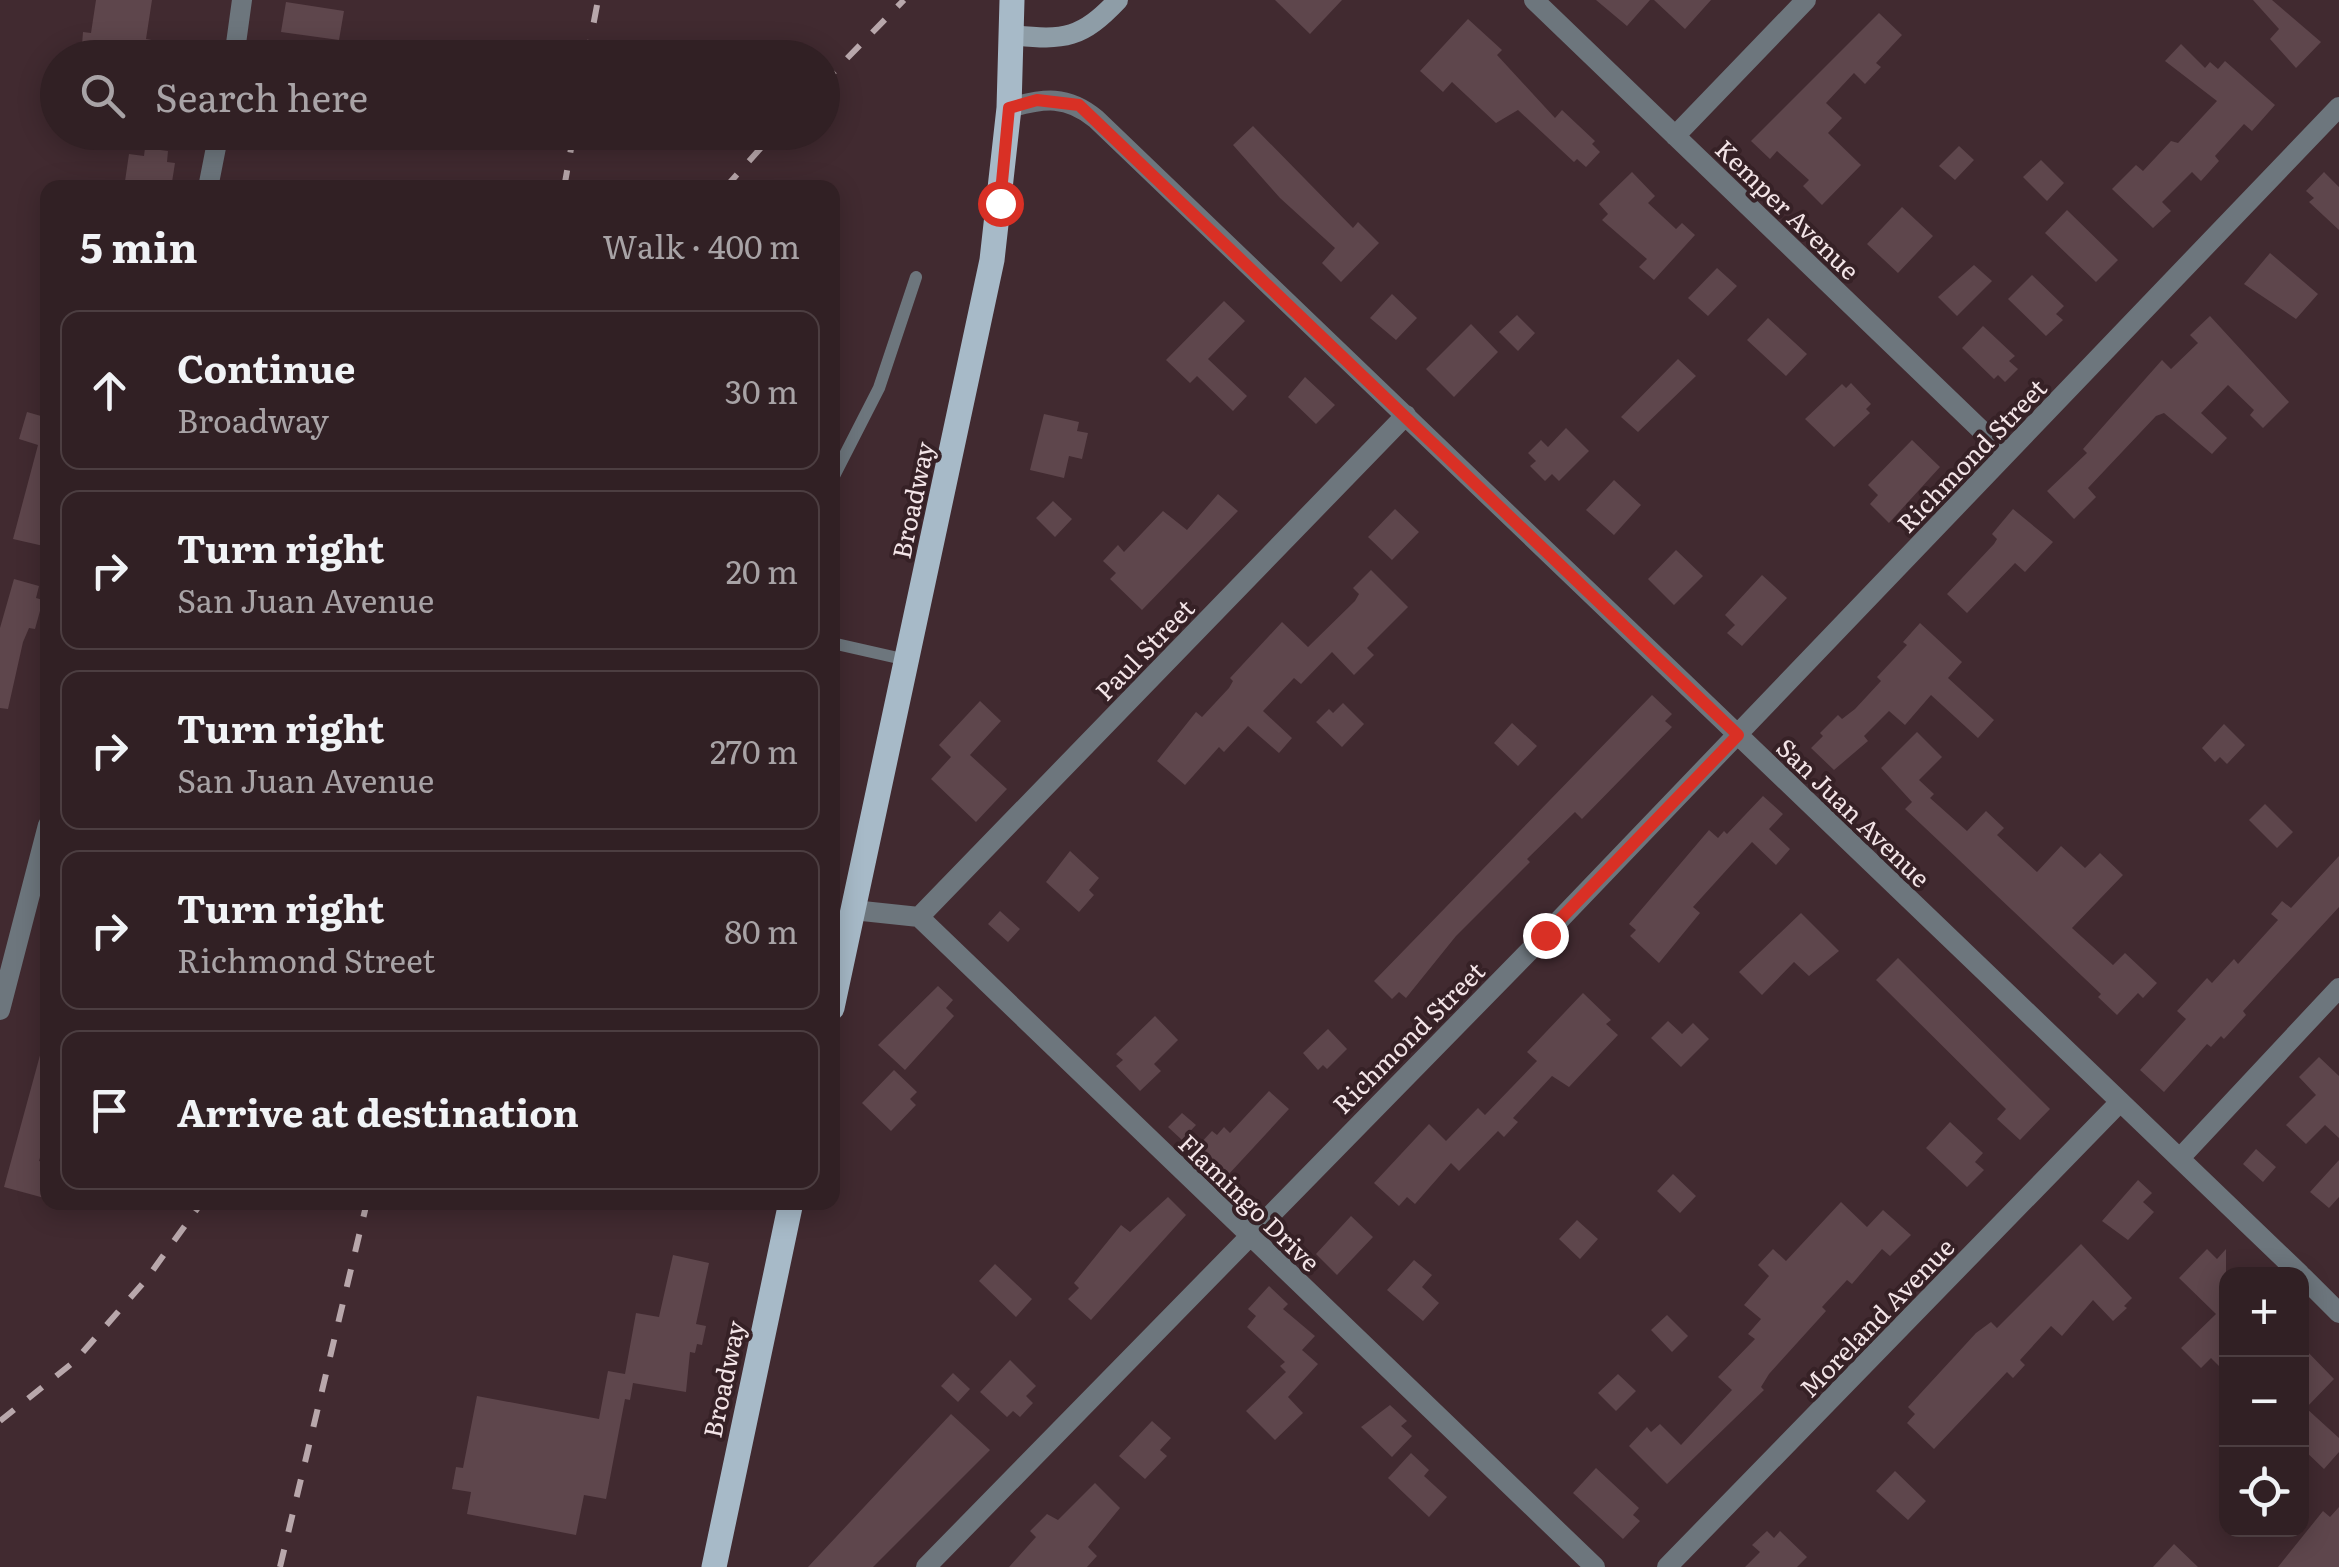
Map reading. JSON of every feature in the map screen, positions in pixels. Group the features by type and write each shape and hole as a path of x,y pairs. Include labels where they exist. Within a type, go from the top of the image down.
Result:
{"main road":[{"name":"Broadway","path":"840,971 992,260 1009,108 1012,0"},
{"name":"Broadway","path":"714,1567 789,1210"}],"street":[{"path":"236,40 242,0"},
{"path":"1013,34 1062,38 1085,31 1118,0"},
{"name":"Kemper Avenue","path":"1534,0 2006,454"},
{"path":"1675,136 1806,0"},
{"name":"San Juan Avenue","path":"1009,108 1037,100 1079,105 2292,1267"},
{"name":"Richmond Street","path":"926,1567 1738,735 2339,108"},
{"path":"210,180 215,150"},
{"name":"Paul Street","path":"919,917 1406,415"},
{"path":"0,1010 40,856"},
{"path":"853,910 919,917"},
{"name":"Flamingo Drive","path":"919,917 1595,1567"},
{"path":"2180,1158 2338,991"},
{"name":"Moreland Avenue","path":"1667,1567 2120,1102"},
{"name":"San Juan Avenue","path":"2309,1284 2339,1313"}],"lane":[{"path":"840,464 879,388 916,277"},
{"path":"840,645 907,660"}],"building":[{"path":"96,0 152,0 146,39 152,40 82,40 83,32 91,33"},
{"path":"1275,0 1342,0 1310,34"},
{"path":"1596,0 1650,0 1627,26"},
{"path":"1654,0 1711,0 1685,29"},
{"path":"2253,0 2272,0 2321,42 2296,68 2270,39 2279,29"},
{"path":"286,2 344,11 339,40 281,32"},
{"path":"1879,13 1902,35 1876,63 1881,67 1865,84 1854,73 1826,103 1842,118 1828,133 1861,165 1822,205 1803,186 1809,180 1777,151 1770,159 1751,141"},
{"path":"1468,19 1502,50 1497,55 1555,118 1562,110 1595,141 1592,144 1600,152 1586,167 1577,159 1574,162 1518,110 1496,123 1452,82 1443,92 1420,71"},
{"path":"2181,44 2205,68 2210,62 2218,69 2225,61 2275,105 2252,131 2244,124 2215,156 2219,161 2201,181 2192,172 2162,202 2171,211 2153,228 2112,189 2136,165 2143,171 2171,141 2178,143 2217,101 2165,61"},
{"path":"1253,126 1353,228 1358,222 1379,243 1341,282 1322,263 1335,248 1280,198 1233,145"},
{"path":"1959,146 1974,160 1955,180 1939,166"},
{"path":"145,150 168,151 167,162 175,163 172,180 125,180 129,154 144,156"},
{"path":"2041,160 2064,183 2047,201 2023,177"},
{"path":"1632,172 1655,196 1648,203 1676,229 1682,223 1695,235 1654,280 1639,267 1647,259 1602,220 1608,214 1599,204"},
{"path":"2324,172 2339,187 2339,230 2309,202 2314,198 2306,191"},
{"path":"1902,207 1933,236 1898,273 1867,244"},
{"path":"2067,210 2118,260 2096,282 2045,233"},
{"path":"2270,253 2318,294 2296,319 2244,284"},
{"path":"1974,265 1992,281 1957,316 1938,297"},
{"path":"1717,268 1737,286 1708,316 1688,298"},
{"path":"2032,275 2064,306 2056,314 2063,320 2046,336 2008,299"},
{"path":"1392,294 1417,318 1396,340 1370,318"},
{"path":"1224,301 1245,321 1208,359 1247,396 1233,411 1197,376 1190,383 1166,360"},
{"path":"1517,315 1535,333 1518,351 1499,332"},
{"path":"2210,316 2289,402 2263,428 2250,415 2254,410 2228,385 2201,413 2227,438 2212,454 2164,413 2156,416 2088,488 2096,497 2074,519 2047,491 2087,453 2083,449 2162,360 2171,369 2198,343 2190,335"},
{"path":"1768,318 1807,354 1786,376 1747,340"},
{"path":"1471,324 1498,352 1454,397 1426,369"},
{"path":"1983,326 2015,356 2009,361 2018,369 2005,382 1998,375 1994,379 1962,348"},
{"path":"1678,359 1696,376 1638,432 1621,417"},
{"path":"1305,377 1335,405 1316,424 1288,397"},
{"path":"1851,383 1871,404 1866,409 1870,413 1834,447 1805,419 1842,384 1846,388"},
{"path":"27,412 40,416 40,545 13,539 38,445 19,439"},
{"path":"1044,414 1079,422 1077,431 1088,433 1082,459 1069,456 1064,478 1030,470"},
{"path":"1566,428 1589,451 1559,481 1552,474 1545,481 1530,466 1536,461 1528,453 1541,440 1548,447"},
{"path":"1912,440 1940,467 1889,523 1870,504 1878,495 1868,485"},
{"path":"1614,480 1641,505 1614,535 1586,510"},
{"path":"1218,494 1238,511 1142,610 1110,579 1116,573 1103,561 1118,545 1124,552 1163,511 1187,530"},
{"path":"1053,501 1072,519 1055,537 1036,518"},
{"path":"1395,509 1419,532 1392,560 1368,537"},
{"path":"2013,509 2053,542 2025,572 2015,563 1967,613 1947,594 1994,544 1997,539 1992,534"},
{"path":"1676,550 1703,576 1674,605 1648,579"},
{"path":"1371,570 1408,607 1367,648 1374,655 1354,675 1332,652 1301,684 1294,678 1263,711 1292,738 1279,753 1248,726 1224,752 1219,747 1185,785 1157,761 1196,712 1202,717 1229,688 1233,681 1230,678 1282,622 1308,647 1355,601 1359,594 1353,588"},
{"path":"1762,575 1787,598 1742,646 1727,633 1735,625 1725,615"},
{"path":"14,579 39,586 36,598 40,599 40,611 35,629 29,628 23,642 8,709 0,708 0,628"},
{"path":"1920,623 1962,662 1948,678 1994,720 1978,738 1931,695 1905,725 1889,711 1864,736 1868,741 1834,770 1811,748 1838,715 1842,719 1855,709 1881,681 1877,677 1907,645 1903,642"},
{"path":"1652,695 1672,714 1665,721 1672,727 1582,819 1575,812 1527,859 1530,862 1456,936 1406,998 1399,992 1392,999 1374,981"},
{"path":"980,701 1001,721 970,755 1007,789 976,822 931,779 951,757 939,745"},
{"path":"1343,703 1364,724 1342,747 1316,722 1329,709 1333,713"},
{"path":"1512,723 1537,746 1518,766 1494,743"},
{"path":"2224,724 2245,745 2227,764 2220,757 2215,762 2202,748"},
{"path":"1917,732 1942,757 1919,780 1934,794 1930,798 1967,831 1986,811 2004,828 1997,835 2037,872 2061,846 2085,868 2100,853 2123,875 2072,928 2113,965 2125,953 2157,983 2143,998 2138,993 2117,1015 2098,997 2101,994 1905,809 1912,802 1881,768"},
{"path":"1763,796 1783,814 1769,829 1790,849 1776,865 1752,842 1693,907 1700,913 1659,963 1630,936 1636,930 1629,924 1709,830 1718,838 1724,831 1727,834"},
{"path":"2265,804 2293,832 2277,848 2249,820"},
{"path":"1070,851 1099,878 1089,890 1094,895 1079,912 1046,882"},
{"path":"2339,856 2339,907 2243,1011 2246,1015 2224,1039 2221,1036 2211,1047 2207,1044 2164,1092 2140,1070 2186,1019 2177,1011 2207,978 2212,983 2234,959 2238,964 2278,920 2271,914 2282,901 2291,908"},
{"path":"1000,911 1020,929 1008,942 988,924"},
{"path":"1801,913 1839,951 1809,976 1794,962 1762,995 1739,972"},
{"path":"1898,958 2050,1109 2020,1140 1997,1119 2006,1109 1876,980"},
{"path":"938,986 953,1000 946,1008 954,1016 905,1070 878,1045"},
{"path":"1583,993 1611,1020 1606,1024 1618,1035 1569,1087 1552,1076 1513,1118 1518,1122 1504,1137 1498,1131 1459,1171 1451,1163 1415,1204 1407,1197 1399,1206 1374,1183 1429,1124 1446,1141 1478,1108 1485,1115 1537,1061 1527,1052"},
{"path":"1155,1016 1178,1040 1154,1064 1161,1071 1140,1091 1116,1066 1123,1060 1116,1054"},
{"path":"1668,1021 1682,1034 1693,1023 1709,1039 1681,1067 1651,1038"},
{"path":"1328,1029 1347,1049 1327,1069 1323,1065 1318,1070 1303,1053"},
{"path":"40,1055 40,1197 4,1187"},
{"path":"2319,1057 2339,1076 2339,1138 2325,1125 2306,1144 2286,1125 2316,1095 2299,1077"},
{"path":"894,1070 917,1092 910,1099 916,1105 891,1131 862,1103"},
{"path":"1269,1091 1289,1109 1228,1175 1197,1147 1212,1131 1217,1135 1224,1127 1230,1133"},
{"path":"1182,1113 1196,1125 1182,1140 1168,1127"},
{"path":"1950,1122 1983,1153 1975,1162 1984,1170 1967,1187 1926,1148"},
{"path":"2256,1149 2276,1167 2263,1182 2243,1164"},
{"path":"2339,1160 2339,1197 2329,1208 2310,1192"},
{"path":"1673,1174 1696,1196 1680,1213 1657,1191"},
{"path":"2138,1180 2152,1193 2143,1202 2154,1212 2128,1240 2102,1221"},
{"path":"1168,1197 1186,1215 1091,1320 1068,1299 1079,1288 1074,1283 1121,1225 1130,1232"},
{"path":"1841,1202 1867,1227 1883,1210 1911,1235 1890,1256 1882,1249 1852,1284 1847,1280 1822,1307 1826,1311 1769,1374 1761,1387 1764,1390 1667,1484 1629,1446 1647,1427 1651,1432 1660,1424 1681,1445 1732,1390 1718,1377 1755,1339 1748,1334 1761,1319 1744,1305 1769,1276 1758,1265 1773,1249 1786,1261"},
{"path":"1351,1216 1373,1237 1337,1275 1316,1254"},
{"path":"1577,1220 1598,1239 1580,1259 1559,1239"},
{"path":"2081,1244 2132,1298 2124,1306 2127,1308 2113,1321 2093,1300 2062,1336 2051,1326 2020,1360 2025,1365 2013,1378 2007,1372 1934,1449 1907,1423 1915,1414 1908,1407 1976,1333 1991,1322 1997,1328"},
{"path":"2207,1249 2217,1259 2226,1249 2226,1267 2219,1267 2219,1366 2211,1358 2201,1368 2181,1348 2216,1314 2179,1278"},
{"path":"673,1255 709,1263 696,1324 706,1326 702,1345 697,1344 695,1353 690,1352 686,1392 633,1383 630,1400 625,1399 606,1499 584,1495 576,1535 467,1514 471,1492 452,1489 456,1467 463,1468 477,1396 599,1419 608,1371 625,1374 636,1313 659,1317"},
{"path":"1414,1260 1432,1275 1422,1287 1439,1303 1423,1321 1387,1290"},
{"path":"995,1264 1032,1299 1016,1317 979,1281"},
{"path":"1269,1286 1288,1304 1283,1309 1315,1336 1302,1350 1318,1364 1288,1397 1303,1413 1275,1440 1246,1411 1286,1372 1280,1366 1285,1362 1247,1327 1256,1316 1248,1309"},
{"path":"1667,1315 1688,1336 1672,1352 1651,1330"},
{"path":"2309,1353 2334,1379 2309,1405"},
{"path":"1010,1360 1036,1386 1026,1396 1033,1403 1020,1417 1013,1411 1007,1417 980,1392"},
{"path":"953,1373 970,1389 958,1402 941,1386"},
{"path":"1618,1374 1636,1391 1616,1411 1598,1393"},
{"path":"1390,1405 1407,1421 1401,1426 1412,1436 1392,1457 1361,1427"},
{"path":"2309,1411 2339,1438 2339,1452 2324,1469 2309,1455"},
{"path":"951,1414 990,1450 873,1567 808,1567"},
{"path":"1152,1421 1171,1438 1160,1450 1167,1456 1145,1479 1119,1456"},
{"path":"1411,1453 1429,1470 1424,1476 1447,1497 1429,1517 1388,1478"},
{"path":"1596,1468 1639,1508 1633,1515 1640,1521 1623,1539 1573,1493"},
{"path":"1895,1471 1926,1501 1908,1520 1876,1491"},
{"path":"1095,1483 1120,1508 1088,1547 1097,1556 1087,1567 1009,1567 1036,1537 1030,1531 1047,1514 1058,1520"},
{"path":"2339,1507 2339,1567 2278,1567 2302,1537 2309,1537 2309,1528 2323,1511 2330,1517"},
{"path":"1767,1531 1774,1538 1780,1531 1807,1557 1797,1567 1745,1567 1760,1552 1752,1545"},
{"path":"2174,1544 2198,1567 2153,1567"}],"railway":[{"path":"590,40 598,0"},
{"path":"840,66 904,0"},
{"path":"565,180 571,150"},
{"path":"732,180 759,150"},
{"path":"0,1421 75,1361 145,1281 196,1210"},
{"path":"280,1567 365,1210"}],"route":[{"path":"1000,203 1009,108 1056,99 1079,105 1738,735 1545,935"}]}
